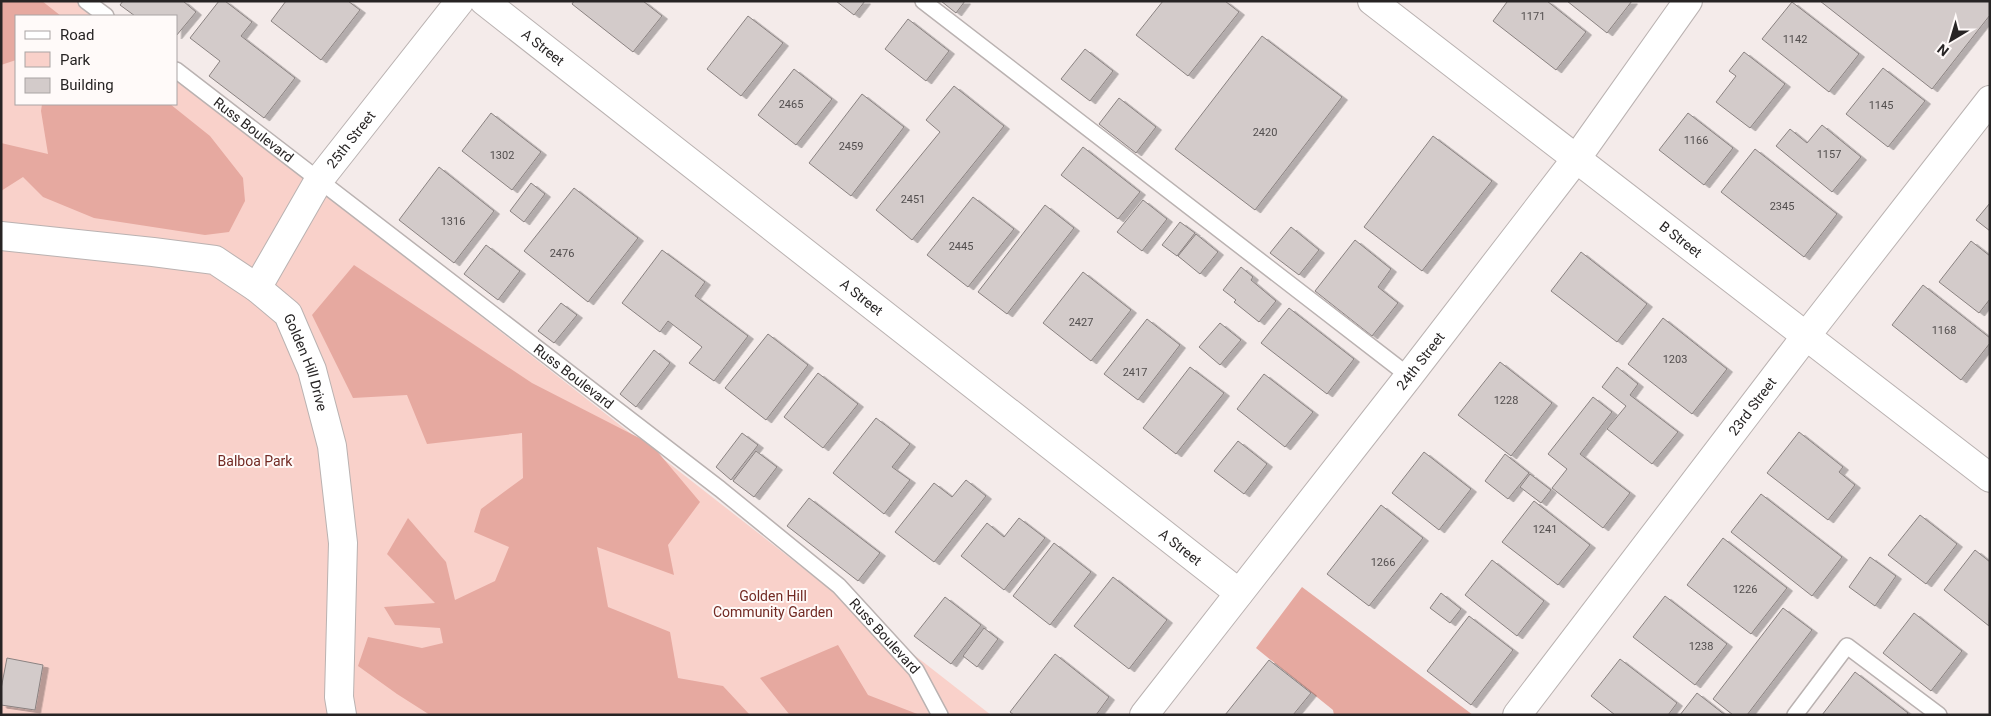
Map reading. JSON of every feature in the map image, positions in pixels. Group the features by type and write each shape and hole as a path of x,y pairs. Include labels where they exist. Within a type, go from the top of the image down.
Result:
{"street":[{"name":"25th Street","path":"258,288 319,180 460,1"},
{"name":"A Street","path":"484,1 1239,593"},
{"name":"B Street","path":"1372,1 1990,478"},
{"name":"24th Street","path":"1144,715 1576,159 1688,1"},
{"name":"23rd Street","path":"1517,715 1806,336 1990,100"},
{"name":"Golden Hill Drive","path":"1,236 215,260 258,288 288,314 312,370 332,446 343,543 338,697 342,715"}],"lane":[{"path":"86,1 105,15"},
{"path":"923,1 1409,376"},
{"name":"Russ Boulevard","path":"178,72 720,489 839,586 916,670 940,715"},
{"path":"1795,715 1848,646 1939,715"}],"green space":[{"name":"Balboa Park","path":"1,1 78,1 96,15 15,15 15,105 178,105 178,80 991,715 1,715"}],"shaded area":[{"path":"1,1 42,1 60,15 15,15 15,60 1,65"},
{"path":"42,105 171,105 210,136 243,178 245,201 229,232 205,235 94,218 43,197 23,177 1,191 1,143 48,154 41,111"},
{"path":"354,265 532,383 651,444 700,502 668,545 674,575 597,547 608,607 670,632 678,678 723,686 750,715 430,715 358,666 368,637 422,648 443,643 440,628 395,625 384,607 435,603 387,554 408,518 446,562 455,600 495,581 509,547 474,532 481,509 523,478 522,433 427,444 407,395 353,398 312,315"},
{"path":"1302,587 1473,715 1334,715 1333,710 1256,648"},
{"path":"838,645 868,695 920,715 776,715 789,714 760,678"}],"building":[{"path":"123,1 183,1 196,12 178,34 178,15 134,15 120,5"},
{"path":"219,1 225,1 252,22 241,36 295,78 264,118 209,76 220,61 190,38"},
{"path":"286,1 348,1 360,10 321,60 271,21"},
{"path":"574,1 643,1 662,16 633,52 572,4"},
{"path":"836,1 865,1 854,15"},
{"path":"941,1 965,1 956,13"},
{"path":"1163,1 1225,1 1239,12 1188,76 1136,35"},
{"path":"1506,1 1547,1 1586,32 1556,70 1493,21"},
{"path":"1567,1 1632,1 1607,33"},
{"path":"1820,1 1990,1 1990,15 1932,89"},
{"path":"1792,2 1859,54 1829,92 1762,39"},
{"path":"748,16 783,43 741,96 707,69"},
{"path":"908,19 949,51 926,81 885,49"},
{"path":"1262,36 1342,97 1255,210 1175,149"},
{"path":"1085,49 1113,71 1090,101 1061,79"},
{"path":"1744,52 1785,84 1750,128 1716,102 1736,76 1729,71"},
{"path":"1883,68 1925,101 1888,147 1846,114"},
{"path":"794,69 832,99 796,145 758,115"},
{"path":"954,86 1004,126 912,240 876,210 940,132 926,120"},
{"path":"862,94 904,127 851,196 809,163"},
{"path":"1119,98 1156,127 1136,153 1099,124"},
{"path":"491,113 541,152 512,190 462,151"},
{"path":"1688,113 1733,148 1704,185 1659,150"},
{"path":"1822,125 1861,157 1832,192 1776,146 1790,129 1807,143"},
{"path":"1433,136 1492,181 1422,271 1364,227"},
{"path":"1083,147 1140,192 1118,219 1061,175"},
{"path":"1755,149 1837,214 1804,257 1721,192"},
{"path":"439,167 494,211 454,263 399,220"},
{"path":"531,183 545,194 524,222 510,211"},
{"path":"574,188 638,238 588,302 524,251"},
{"path":"973,197 1014,229 968,287 927,255"},
{"path":"1143,200 1167,219 1142,251 1117,232"},
{"path":"1990,203 1990,231 1976,220"},
{"path":"1045,205 1074,228 1007,314 978,292"},
{"path":"1180,222 1195,233 1177,256 1162,245"},
{"path":"1291,227 1319,250 1299,275 1270,253"},
{"path":"1196,234 1218,252 1200,274 1178,256"},
{"path":"1355,240 1391,269 1378,287 1398,303 1372,336 1315,291"},
{"path":"1971,241 1990,256 1990,299 1979,313 1939,282"},
{"path":"486,245 520,271 498,300 464,274"},
{"path":"662,250 705,282 695,296 748,336 714,381 689,363 702,347 668,321 660,332 622,303"},
{"path":"1581,252 1647,304 1617,342 1551,291"},
{"path":"1241,267 1253,277 1251,280 1276,301 1259,322 1234,302 1236,300 1223,290"},
{"path":"1083,272 1131,310 1091,361 1043,323"},
{"path":"1923,285 1990,338 1990,343 1961,380 1892,325"},
{"path":"561,303 577,315 554,343 538,331"},
{"path":"1289,308 1354,359 1327,394 1261,343"},
{"path":"1663,318 1727,369 1692,414 1628,364"},
{"path":"1147,319 1180,345 1138,400 1104,374"},
{"path":"1220,323 1241,340 1220,365 1199,347"},
{"path":"768,334 808,365 766,420 725,388"},
{"path":"654,350 670,363 636,407 620,394"},
{"path":"1500,362 1552,403 1511,456 1458,415"},
{"path":"1190,367 1224,393 1176,454 1143,428"},
{"path":"1617,367 1638,384 1630,395 1678,432 1652,464 1607,429 1626,406 1602,387"},
{"path":"818,373 858,404 823,448 784,417"},
{"path":"1264,374 1313,412 1285,447 1237,409"},
{"path":"1593,397 1612,412 1580,454 1630,493 1603,528 1552,488 1567,469 1548,454"},
{"path":"876,418 910,444 892,467 910,480 884,514 833,473"},
{"path":"1799,432 1843,467 1839,472 1855,485 1828,520 1767,473"},
{"path":"742,433 758,445 731,480 716,467"},
{"path":"1238,441 1267,464 1244,494 1214,471"},
{"path":"756,451 777,467 754,497 733,481"},
{"path":"1424,452 1471,489 1439,530 1392,493"},
{"path":"1505,454 1529,473 1508,499 1485,481"},
{"path":"1530,474 1551,490 1541,503 1520,487"},
{"path":"966,480 986,496 934,562 895,532 934,483 952,497"},
{"path":"1761,494 1842,557 1812,596 1731,532"},
{"path":"809,498 880,553 858,581 787,526"},
{"path":"1534,501 1590,545 1558,585 1502,542"},
{"path":"1381,505 1423,538 1369,606 1327,574"},
{"path":"1920,515 1957,544 1926,584 1888,555"},
{"path":"1019,518 1045,538 1004,590 961,556 987,523 1004,537"},
{"path":"1723,538 1787,588 1751,634 1687,585"},
{"path":"1054,543 1091,572 1050,625 1013,596"},
{"path":"1975,550 1990,562 1989,626 1944,590"},
{"path":"1870,557 1896,576 1875,606 1849,587"},
{"path":"1492,560 1544,601 1517,636 1465,595"},
{"path":"1113,577 1167,620 1129,669 1074,626"},
{"path":"1441,593 1461,609 1450,623 1430,608"},
{"path":"1665,596 1727,644 1695,685 1633,637"},
{"path":"945,597 981,625 951,664 914,636"},
{"path":"1783,608 1812,630 1747,715 1733,715 1713,699"},
{"path":"1914,613 1962,651 1931,691 1883,653"},
{"path":"1469,616 1513,650 1471,705 1427,671"},
{"path":"984,628 998,639 977,667 963,656"},
{"path":"1055,654 1109,697 1096,715 1014,715 1010,712"},
{"path":"7,658 43,665 35,710 1,705 1,689"},
{"path":"1620,659 1677,703 1668,715 1615,715 1591,696"},
{"path":"1269,660 1311,693 1293,715 1225,715"},
{"path":"1855,672 1908,713 1906,715 1822,715"},
{"path":"1697,693 1725,715 1680,715"}],"park label":[{"name":"Golden Hill Community Garden","path":"773,604"}]}
